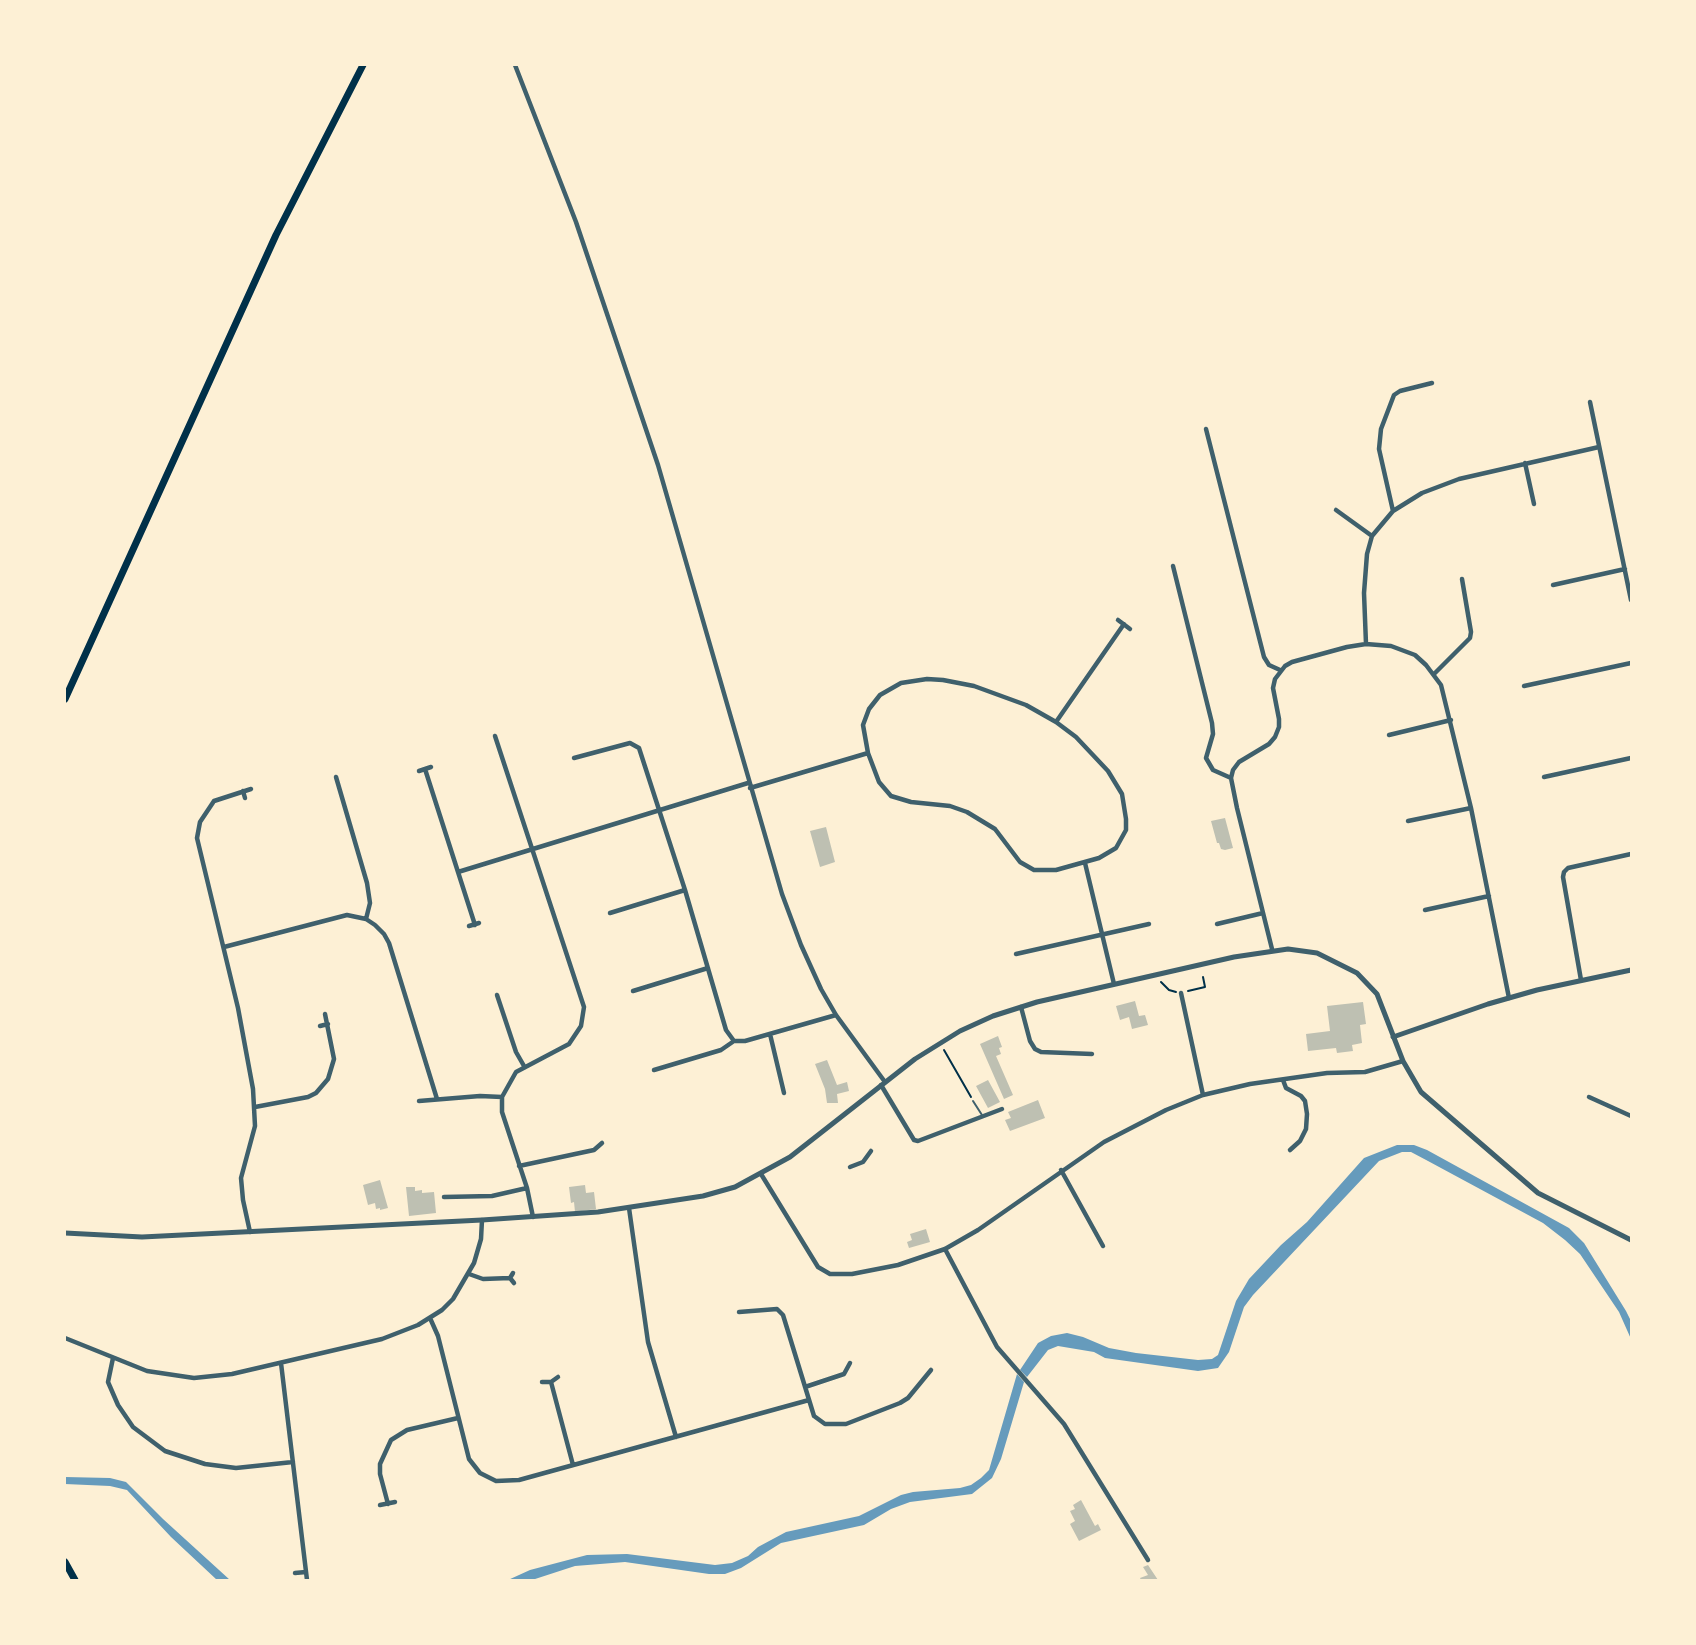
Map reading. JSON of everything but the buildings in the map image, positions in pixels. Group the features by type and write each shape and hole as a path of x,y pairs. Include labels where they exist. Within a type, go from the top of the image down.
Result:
{"highway":[{"path":"65,699 134,542 276,235 363,65"},
{"path":"65,1562 75,1580"}],"street":[{"path":"515,65 576,222 654,452 782,894 816,979 836,1015 883,1083 914,1140 923,1140 1002,1109"},
{"path":"1393,511 1380,449 1381,429 1394,395 1433,383"},
{"path":"1590,402 1631,600"},
{"path":"1206,429 1264,657 1269,666 1280,670"},
{"path":"1366,644 1364,575 1372,536 1393,511 1440,485 1599,447"},
{"path":"1525,463 1534,504"},
{"path":"1336,510 1372,536"},
{"path":"1173,566 1212,723 1213,734 1206,758 1213,770 1231,778"},
{"path":"1553,585 1625,569"},
{"path":"1434,674 1469,638 1471,632 1462,579"},
{"path":"1118,620 1130,629"},
{"path":"1056,722 1124,624"},
{"path":"1272,949 1231,778 1239,762 1269,744 1275,737 1279,719 1273,688 1280,670 1293,662 1366,644 1403,649 1415,655 1441,685 1471,808 1509,998"},
{"path":"1524,686 1631,663"},
{"path":"914,680 943,680 985,689 1026,705 1056,722 1089,749 1108,771 1122,794 1126,830 1122,840 1110,853 1085,863 1044,871 1026,866 1013,855 987,822 950,806 911,802 891,796 879,782 868,753 863,725 869,709 890,688 914,680"},
{"path":"1389,735 1451,720"},
{"path":"495,736 582,996 584,1017 569,1044 524,1066 510,1079 502,1097 502,1112 527,1188 533,1217"},
{"path":"574,758 630,743 639,748 685,890 726,1031 734,1041"},
{"path":"458,872 660,811 868,753"},
{"path":"1544,777 1631,758"},
{"path":"425,769 474,925"},
{"path":"336,777 368,883 370,902 366,919"},
{"path":"250,1232 243,1200 242,1178 253,1138 255,1107 250,1069 224,947 198,846 198,830 204,813 214,801 251,789"},
{"path":"243,791 245,798"},
{"path":"1408,821 1471,808"},
{"path":"1581,979 1564,872 1631,854"},
{"path":"1085,863 1114,985"},
{"path":"610,913 685,890"},
{"path":"1425,910 1489,896"},
{"path":"1217,924 1264,913"},
{"path":"224,947 338,916 366,919 384,934 389,943 437,1099"},
{"path":"1016,954 1149,923"},
{"path":"65,1233 142,1237 533,1217 629,1208 721,1192 761,1174 812,1141 883,1083 940,1043 979,1022 1021,1007 1114,985 1272,949 1297,949 1317,953 1357,973 1377,994 1403,1062 1421,1092 1527,1185 1547,1199 1631,1240"},
{"path":"633,991 708,968"},
{"path":"1393,1037 1509,998 1581,979 1631,970"},
{"path":"1181,993 1203,1095"},
{"path":"497,995 516,1052 524,1066"},
{"path":"1021,1007 1030,1041 1035,1049 1041,1052 1092,1054"},
{"path":"255,1107 308,1097 322,1086 332,1069 334,1059 325,1014"},
{"path":"654,1070 721,1050 734,1041 744,1041 836,1015"},
{"path":"320,1026 328,1024"},
{"path":"770,1034 784,1093"},
{"path":"761,1174 818,1267 827,1273 852,1274 881,1269 945,1249 978,1230 1104,1142 1166,1110 1203,1095 1238,1086 1327,1073 1365,1072 1403,1062"},
{"path":"1283,1080 1286,1088 1305,1101 1307,1114 1306,1129 1300,1142 1290,1150"},
{"path":"419,1101 502,1097"},
{"path":"1589,1097 1631,1116"},
{"path":"519,1166 594,1150 602,1143"},
{"path":"850,1167 863,1162 871,1151"},
{"path":"1061,1170 1103,1246"},
{"path":"444,1197 492,1196 527,1188"},
{"path":"629,1208 648,1342 676,1437"},
{"path":"65,1338 147,1371 186,1377 232,1374 394,1336 430,1318 453,1299 469,1274 478,1251 482,1220"},
{"path":"945,1249 989,1335 1064,1424 1148,1560"},
{"path":"469,1274 484,1279 512,1278"},
{"path":"739,1312 778,1309 788,1328 809,1400 819,1421 834,1426 900,1403 908,1398 931,1370"},
{"path":"430,1318 438,1336 468,1459 488,1478 506,1482 809,1400"},
{"path":"113,1358 108,1382 112,1395 133,1427 165,1451 205,1464 236,1468 293,1462"},
{"path":"281,1363 307,1580"},
{"path":"805,1387 844,1374 850,1363"},
{"path":"542,1382 551,1382 558,1377"},
{"path":"551,1382 573,1465"},
{"path":"388,1504 380,1464 391,1440 407,1430 458,1418"},
{"path":"380,1505 395,1502"},
{"path":"295,1573 306,1572"}],"lane":[{"path":"973,1101 983,1117"}],"path":[{"path":"940,1043 973,1101"}],"water":[{"path":"1397,1145 1414,1145 1427,1150 1569,1228 1584,1243 1626,1311 1631,1321 1631,1339 1619,1312 1580,1254 1565,1240 1543,1223 1411,1152 1402,1152 1379,1161 1253,1295 1244,1307 1229,1352 1218,1368 1198,1371 1105,1358 1094,1352 1058,1346 1048,1350 1027,1377 1020,1370 1038,1343 1051,1336 1067,1333 1109,1348 1136,1353 1212,1359 1218,1355 1236,1301 1249,1279 1307,1222 1364,1158"},
{"path":"1017,1374 1024,1382 1001,1459 992,1478 972,1494 910,1502 891,1509 864,1525 781,1543 741,1568 725,1574 625,1562 575,1566 532,1580 508,1580 530,1570 587,1555 627,1554 715,1565 732,1563 786,1532 859,1516 901,1495 971,1485 989,1470"},
{"path":"65,1477 110,1478 126,1482 230,1580 217,1580 171,1537 127,1490 110,1486 65,1484"}]}
